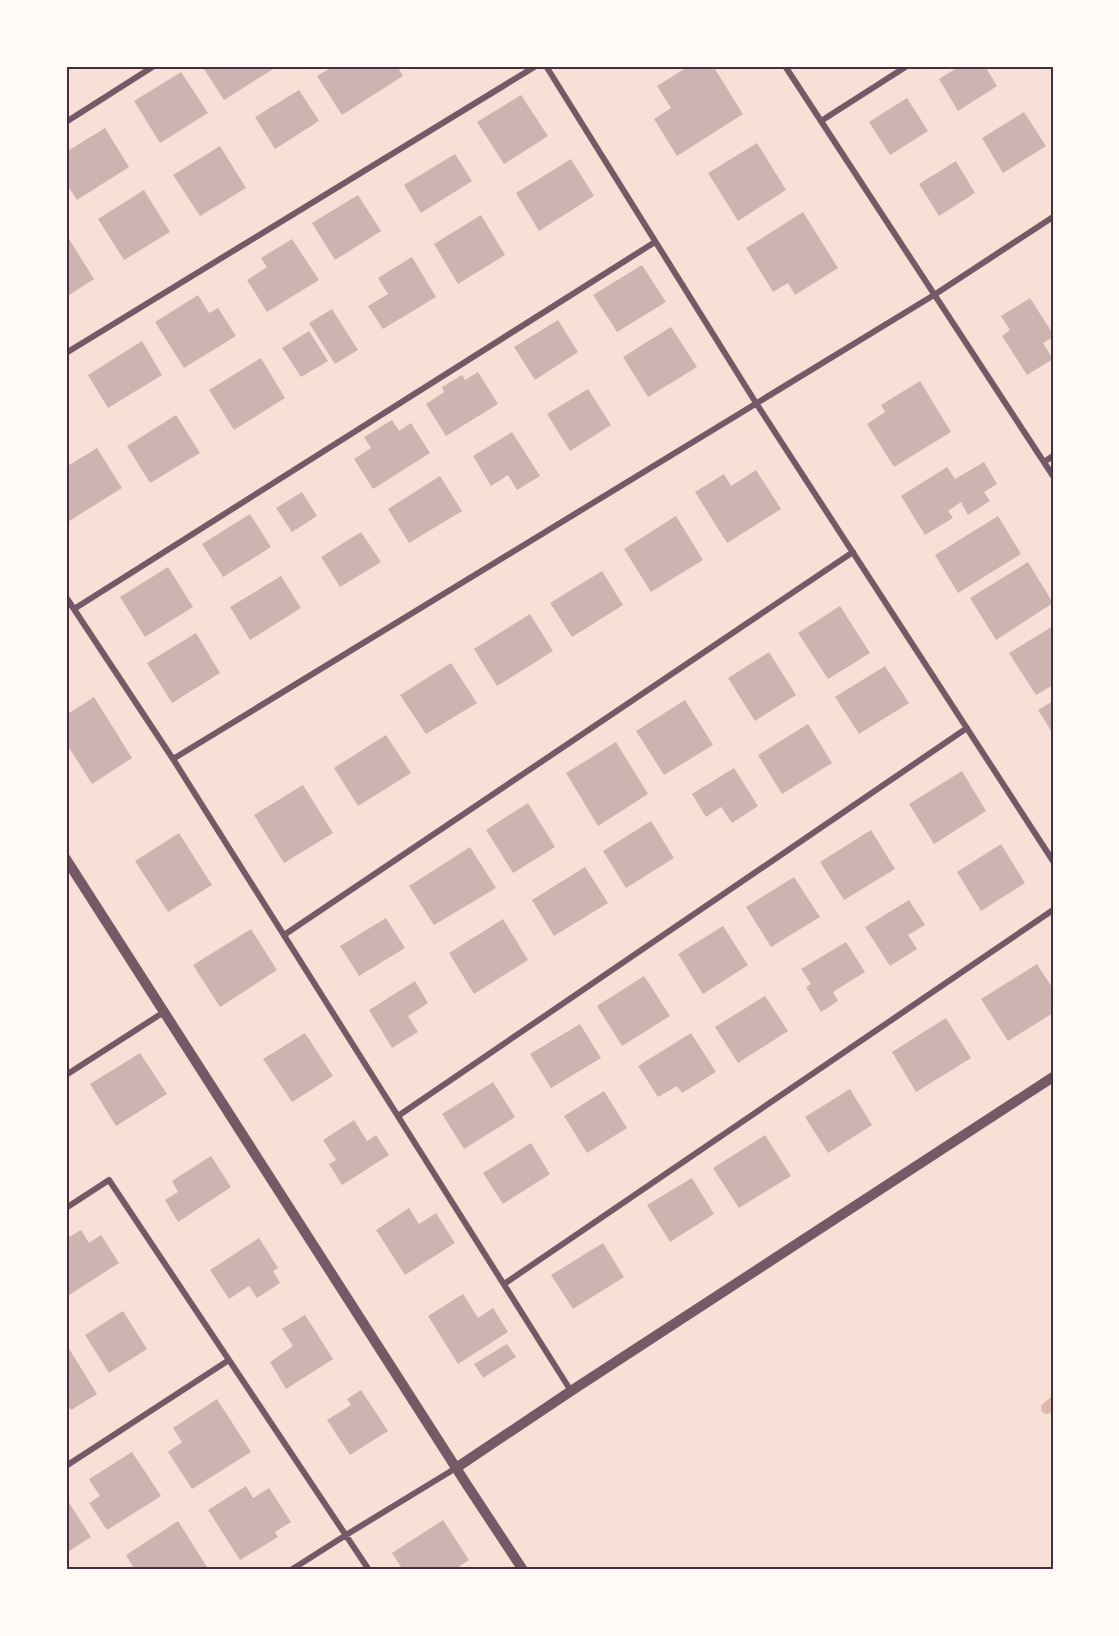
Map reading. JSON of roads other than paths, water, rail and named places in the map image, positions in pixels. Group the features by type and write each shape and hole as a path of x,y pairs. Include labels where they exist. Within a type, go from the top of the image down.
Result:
{"street":[{"path":"66,122 154,66"},
{"path":"66,353 536,66"},
{"path":"546,66 756,403 1053,861"},
{"path":"785,66 1053,476"},
{"path":"821,121 906,66"},
{"path":"173,759 934,295 1053,217"},
{"path":"74,609 655,242"},
{"path":"1044,462 1053,456"},
{"path":"284,935 852,552"},
{"path":"66,597 173,759 571,1391"},
{"path":"398,1116 967,728"},
{"path":"66,859 523,1570"},
{"path":"504,1284 1053,910"},
{"path":"66,1075 164,1012"},
{"path":"291,1570 456,1468 1053,1077"},
{"path":"66,1208 109,1180 369,1570"},
{"path":"66,1466 229,1360"}],"waterway":[{"path":"1047,1408 1053,1403"}]}
